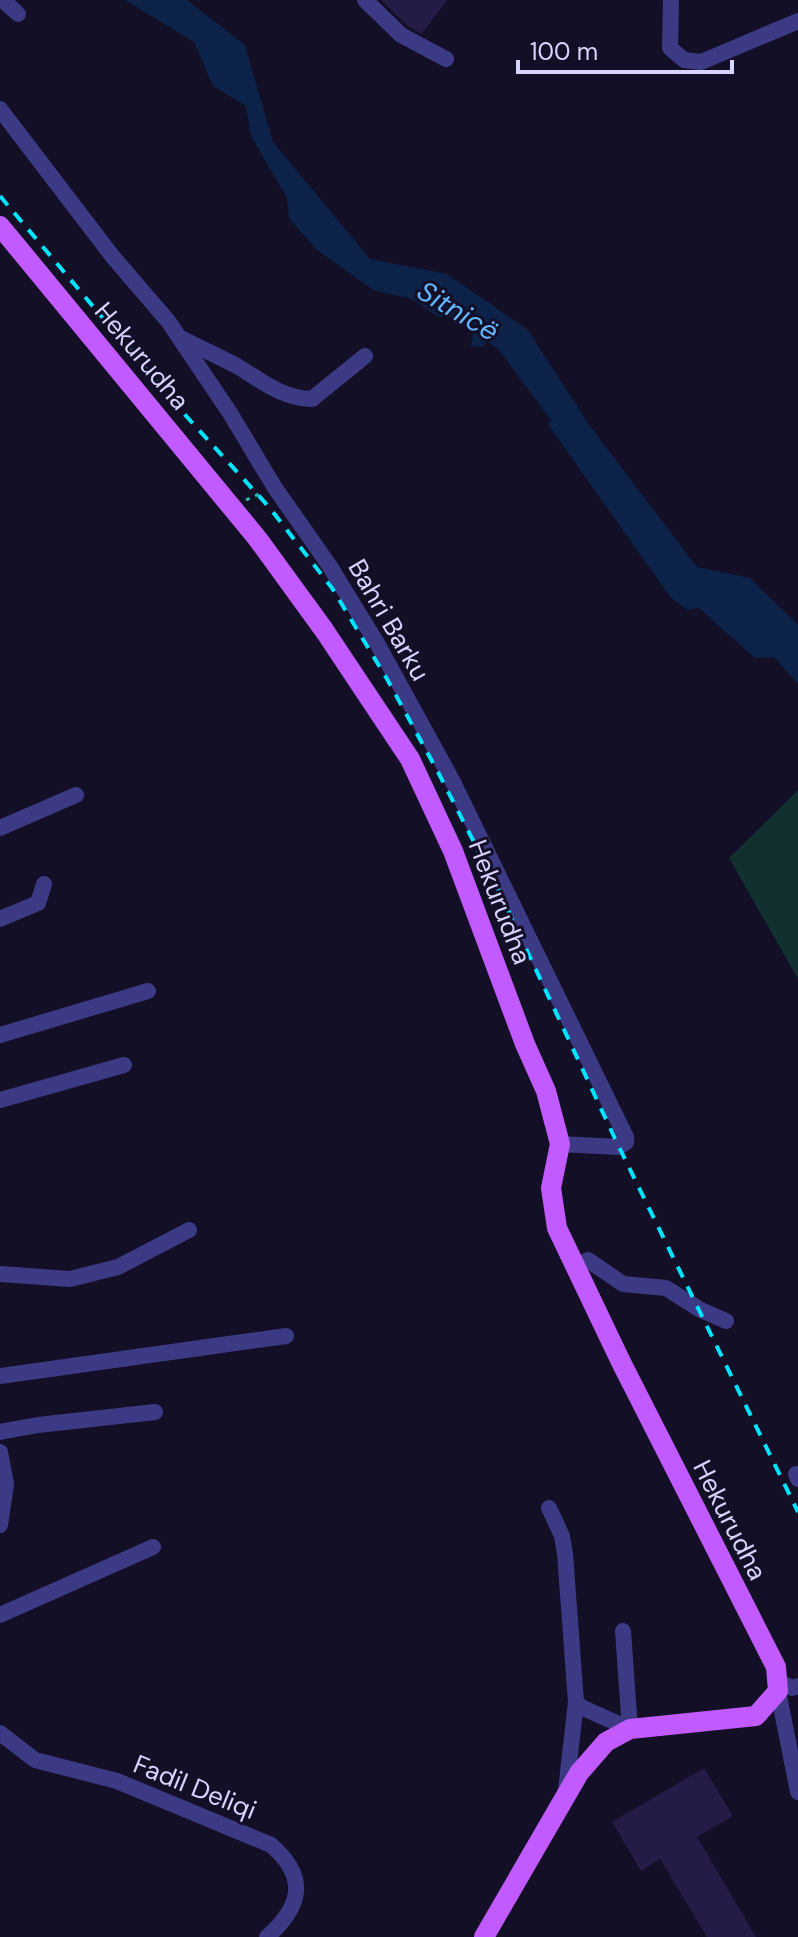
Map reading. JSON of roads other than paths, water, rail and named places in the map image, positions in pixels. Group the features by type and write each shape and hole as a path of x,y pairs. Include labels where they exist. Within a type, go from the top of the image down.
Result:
{"main road":[{"name":"Hekurudha","path":"0,226 232,507 324,630 410,759 453,851 525,1044 546,1091 560,1144 551,1188 557,1228 785,1686"},
{"path":"484,1937 579,1773 606,1742 630,1729 756,1716 785,1686"}],"street":[{"path":"3,0 18,14"},
{"path":"365,0 401,35 446,59"},
{"path":"671,0 670,48 684,60 701,62 798,21"},
{"name":"Bahri Barku","path":"0,109 178,336 230,413 378,645 452,780 626,1137 626,1142 619,1147 560,1144"},
{"path":"178,336 236,366 280,394 299,399 312,399 365,356"},
{"path":"0,828 76,795"},
{"path":"0,919 38,903 44,884"},
{"path":"0,1035 148,991"},
{"path":"0,1100 124,1065"},
{"path":"0,1274 70,1279 118,1267 189,1230"},
{"path":"575,1267 588,1260 623,1284 666,1288 699,1309 726,1321"},
{"path":"0,1376 286,1336"},
{"path":"0,1432 155,1412"},
{"path":"0,1452 6,1484 0,1525"},
{"path":"549,1508 559,1527 565,1554 576,1702 566,1795"},
{"path":"0,1615 153,1547"},
{"path":"576,1702 630,1729 623,1631"},
{"path":"785,1686 798,1792"},
{"name":"Fadil Deliqi","path":"0,1733 35,1760 117,1781 271,1845 284,1856 295,1874 298,1894 290,1912 267,1937"}],"water":[{"path":"125,0 187,0 245,45 273,142 370,259 447,274 528,330 590,426 697,567 750,578 798,625 798,684 774,657 755,658 699,608 688,610 671,598 547,423 561,418 562,398 540,376 523,382 512,353 488,337 484,346 471,347 476,318 439,317 412,299 373,290 316,249 289,218 287,198 251,136 246,106 213,86 194,42"}],"waterway":[{"name":"Sitnicë","path":"444,298 507,339 582,440"}],"railway":[{"path":"0,196 177,406 269,507 332,588 387,679 500,893 619,1147 798,1512"}]}
